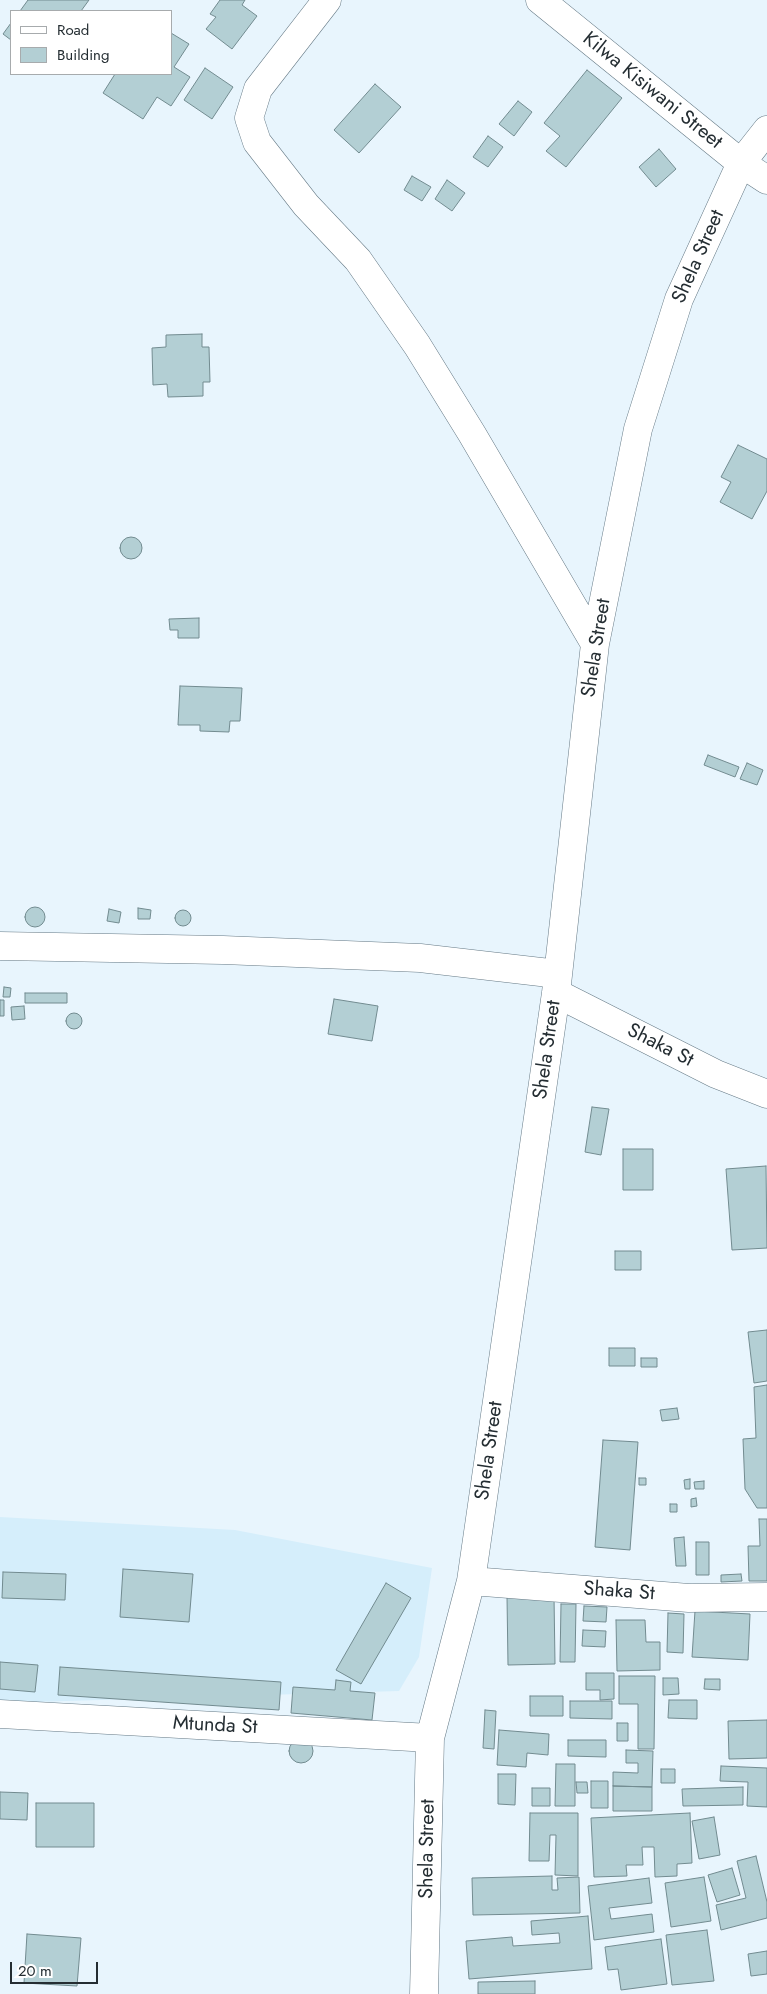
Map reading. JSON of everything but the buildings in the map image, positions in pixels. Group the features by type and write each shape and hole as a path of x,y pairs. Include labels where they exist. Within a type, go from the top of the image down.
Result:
{"street":[{"path":"327,0 258,89 249,118 257,142 306,205 358,260 417,345 472,434 595,644"},
{"name":"Kilwa Kisiwani Street","path":"540,0 741,163 767,180"},
{"name":"Shela Street","path":"424,1994 430,1738 471,1581 557,983 595,644 638,429 679,300 741,163 767,130"},
{"path":"0,946 223,950 410,957 557,983"},
{"name":"Shaka St","path":"557,983 716,1074 767,1094"},
{"name":"Shaka St","path":"471,1581 689,1598 767,1597"},
{"name":"Mtunda St","path":"0,1714 430,1738"}],"shaded area":[{"path":"0,1517 235,1530 432,1568 419,1657 399,1691 0,1703"}]}
